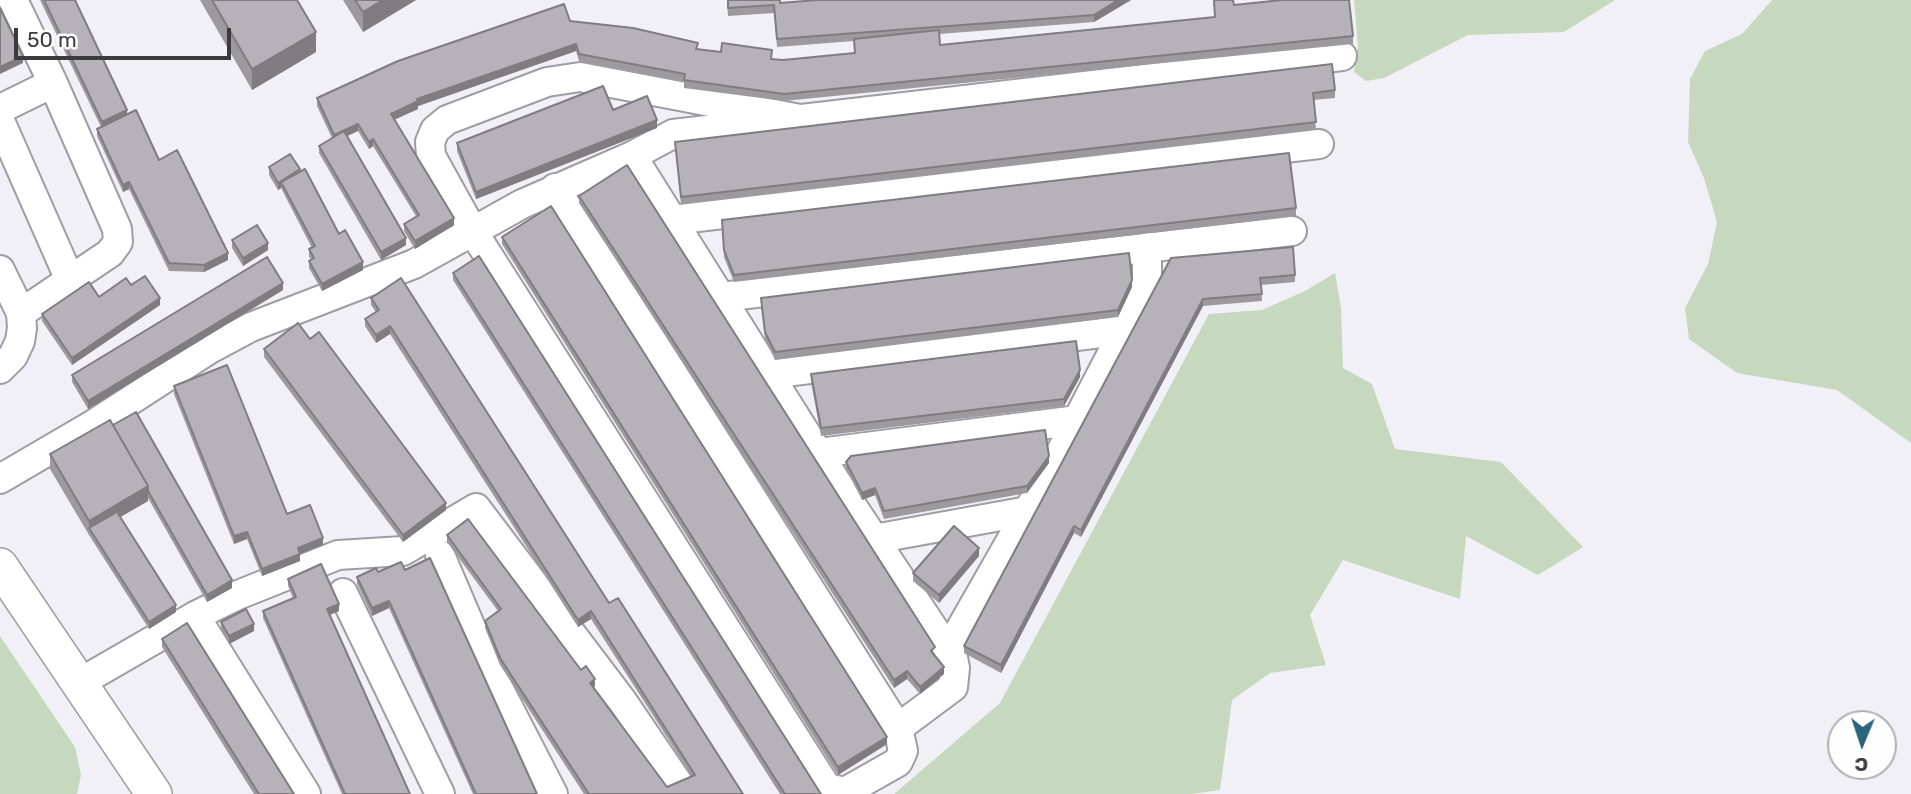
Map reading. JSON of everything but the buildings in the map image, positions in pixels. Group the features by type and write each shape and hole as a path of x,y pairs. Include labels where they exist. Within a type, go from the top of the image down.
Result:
{"main road":[{"path":"0,566 154,794"}],"lane":[{"path":"13,0 54,83 117,229 118,242 110,253 21,313"},
{"path":"0,480 94,424 208,350 251,327 414,264 472,230 555,188 632,156 673,134 1342,56"},
{"path":"555,188 898,729 903,751 898,762 855,789 836,793 828,788 472,230 431,156 430,142 435,130 447,120 564,78 590,78 800,119"},
{"path":"0,108 54,83"},
{"path":"657,90 673,134"},
{"path":"0,121 70,280"},
{"path":"672,220 1320,144"},
{"path":"632,156 819,453 948,651 956,668 953,687 898,729"},
{"path":"721,297 1292,231"},
{"path":"948,651 1028,511 1125,330 1145,288 1147,247"},
{"path":"0,270 21,313 20,341 13,356 0,369"},
{"path":"769,374 1125,330"},
{"path":"819,453 1078,420"},
{"path":"79,683 195,616 320,560 355,553 411,548 476,508 622,702 678,783"},
{"path":"874,539 1028,511"},
{"path":"440,555 489,670 553,794"},
{"path":"343,593 440,794"},
{"path":"195,616 306,794"}],"green space":[{"path":"1354,0 1615,0 1564,32 1468,35 1384,78 1366,81 1354,72 1358,46"},
{"path":"1772,0 1911,0 1911,443 1837,390 1737,373 1689,339 1685,308 1708,264 1717,222 1704,178 1688,142 1690,79 1705,51 1742,34"},
{"path":"1335,273 1341,308 1343,368 1372,384 1395,449 1501,462 1583,547 1538,575 1466,536 1460,599 1343,560 1310,615 1326,665 1270,673 1232,700 1220,790 1192,794 894,794 1000,703 1209,314 1262,310 1305,291"},
{"path":"0,636 75,747 81,775 77,794 0,794"}]}
